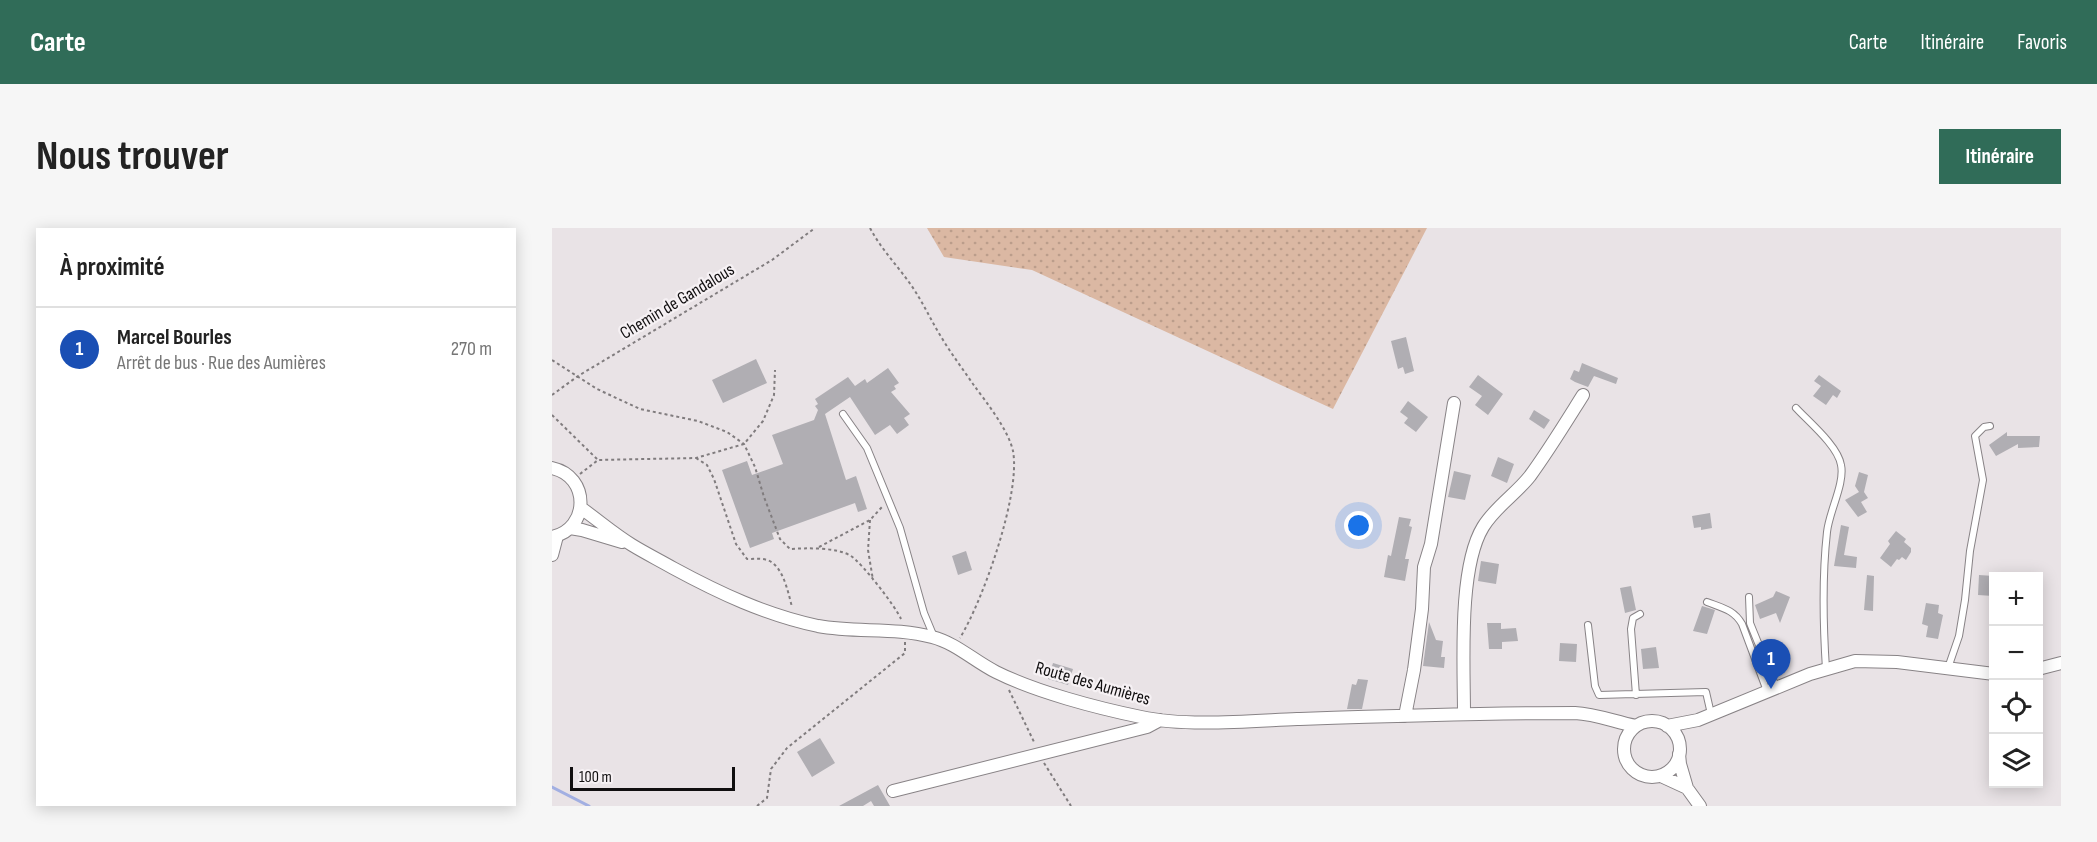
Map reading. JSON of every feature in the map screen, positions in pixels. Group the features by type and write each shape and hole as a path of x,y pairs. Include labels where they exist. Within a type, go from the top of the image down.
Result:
{"street":[{"path":"1464,714 1465,610 1470,564 1483,528 1528,478 1583,395"},
{"path":"1405,716 1422,609 1424,567 1431,544 1454,403"},
{"path":"552,468 566,473 573,480 581,498 581,508 577,519 570,528 555,536 552,555"},
{"name":"Route des Aumières","path":"581,508 632,545 724,594 795,620 847,630 905,632 934,638 955,647 998,673 1072,699 1143,717 1160,720 1249,721 1575,713 1636,726"},
{"name":"Route des Aumières","path":"570,528 632,545"},
{"path":"1667,726 1698,720 1771,689 1855,661 1897,662 1989,673"},
{"path":"2043,668 2061,663"},
{"path":"893,791 1147,727 1160,720"},
{"path":"1661,776 1673,767 1679,748 1698,720"},
{"path":"1608,721 1624,745"},
{"path":"1687,788 1661,776 1642,775 1628,764 1624,755 1624,745 1626,738 1636,726 1652,722 1667,726 1673,731 1687,788 1700,806"}],"lane":[{"path":"1796,408 1838,454 1842,466 1828,522 1825,555 1823,626 1826,669"},
{"path":"843,414 867,448 900,528 924,613 934,638"},
{"path":"1947,669 1959,636 1970,551 1983,480 1975,436 1984,427 1990,426"},
{"path":"1749,597 1750,622 1771,689"},
{"path":"1707,602 1731,610 1738,617 1771,689"},
{"path":"1636,695 1631,629 1633,618 1640,614"},
{"path":"1588,626 1595,686 1599,695 1706,692 1711,714"}],"path":[{"name":"Chemin de Gandalous","path":"552,395 578,376 772,260 815,228"},
{"path":"870,228 876,240 915,291 941,337 1002,426 1012,449 1010,505 967,627 955,647"},
{"path":"552,360 597,389 640,409 698,421 727,432 744,444 755,467 780,539 790,549 818,547 850,555 898,613 905,632 905,653 787,748 771,769 767,798 757,806"},
{"path":"573,480 598,460 696,458 744,444 763,421 774,395 775,370"},
{"path":"552,415 598,460"},
{"path":"696,458 707,465 736,544 747,559 766,560 776,564 788,588 795,620"},
{"path":"818,547 870,520 888,501"},
{"path":"870,520 868,550 873,580"},
{"path":"998,673 1011,692 1050,776 1071,806"}],"shaded area":[{"path":"927,228 1427,228 1333,409 1032,270 944,257"}],"building":[{"path":"1406,337 1414,371 1405,374 1403,367 1398,369 1391,341"},
{"path":"756,359 767,383 723,403 712,380"},
{"path":"1582,363 1618,378 1616,384 1594,376 1588,387 1570,379 1574,370 1579,372"},
{"path":"888,368 899,383 891,392 910,414 904,418 909,425 897,434 890,425 875,435 850,397 825,414 846,480 856,476 867,509 858,512 855,503 772,533 774,539 750,548 722,470 747,461 752,475 783,464 772,435 814,420 818,410 815,406 818,404 815,399 848,377 855,386 865,379 867,383"},
{"path":"1478,375 1503,394 1488,415 1475,405 1482,396 1469,387"},
{"path":"1819,375 1841,391 1837,398 1833,395 1826,405 1813,396 1821,386 1814,381"},
{"path":"1408,401 1428,417 1416,432 1404,423 1408,418 1400,412"},
{"path":"1534,410 1550,420 1544,429 1529,419"},
{"path":"2007,432 2007,436 2040,436 2039,447 2018,448 2018,444 1996,456 1989,445"},
{"path":"1498,457 1514,464 1507,483 1491,476"},
{"path":"1454,471 1471,475 1465,500 1448,497"},
{"path":"1859,472 1868,475 1864,492 1868,498 1861,502 1867,512 1858,517 1845,500 1859,492 1855,486"},
{"path":"1710,513 1712,528 1701,530 1701,527 1694,528 1692,516"},
{"path":"1399,517 1411,519 1409,526 1412,527 1405,559 1409,559 1405,581 1384,577"},
{"path":"1841,525 1849,527 1844,555 1857,557 1856,568 1834,566"},
{"path":"1896,531 1906,539 1904,542 1911,548 1911,552 1906,560 1902,557 1897,559 1891,567 1880,558"},
{"path":"966,551 972,570 958,575 952,556"},
{"path":"1481,561 1499,564 1496,584 1478,581"},
{"path":"1867,575 1874,576 1873,611 1864,610"},
{"path":"1979,575 1989,576 1989,596 1978,595"},
{"path":"1631,586 1636,610 1625,613 1620,588"},
{"path":"1776,591 1790,597 1780,623 1776,613 1760,619 1755,605 1773,597"},
{"path":"1926,603 1939,605 1938,613 1943,615 1938,639 1926,637 1928,626 1922,624"},
{"path":"1702,606 1715,610 1707,634 1693,631"},
{"path":"1429,622 1436,640 1443,641 1441,657 1445,657 1444,668 1423,666"},
{"path":"1487,623 1501,623 1501,629 1516,628 1518,641 1502,642 1502,649 1489,649"},
{"path":"1560,643 1577,644 1576,662 1559,661"},
{"path":"1656,647 1659,668 1643,669 1641,649"},
{"path":"1053,663 1073,669 1068,685 1048,679"},
{"path":"1358,679 1368,680 1362,709 1347,709 1352,684 1356,685"},
{"path":"820,738 835,763 812,777 797,752"},
{"path":"878,785 890,806 874,806 871,801 863,806 839,806"}],"waterway":[{"path":"552,787 589,806"}],"place":[{"name":"Marcel Bourles","path":"1771,689"}]}
